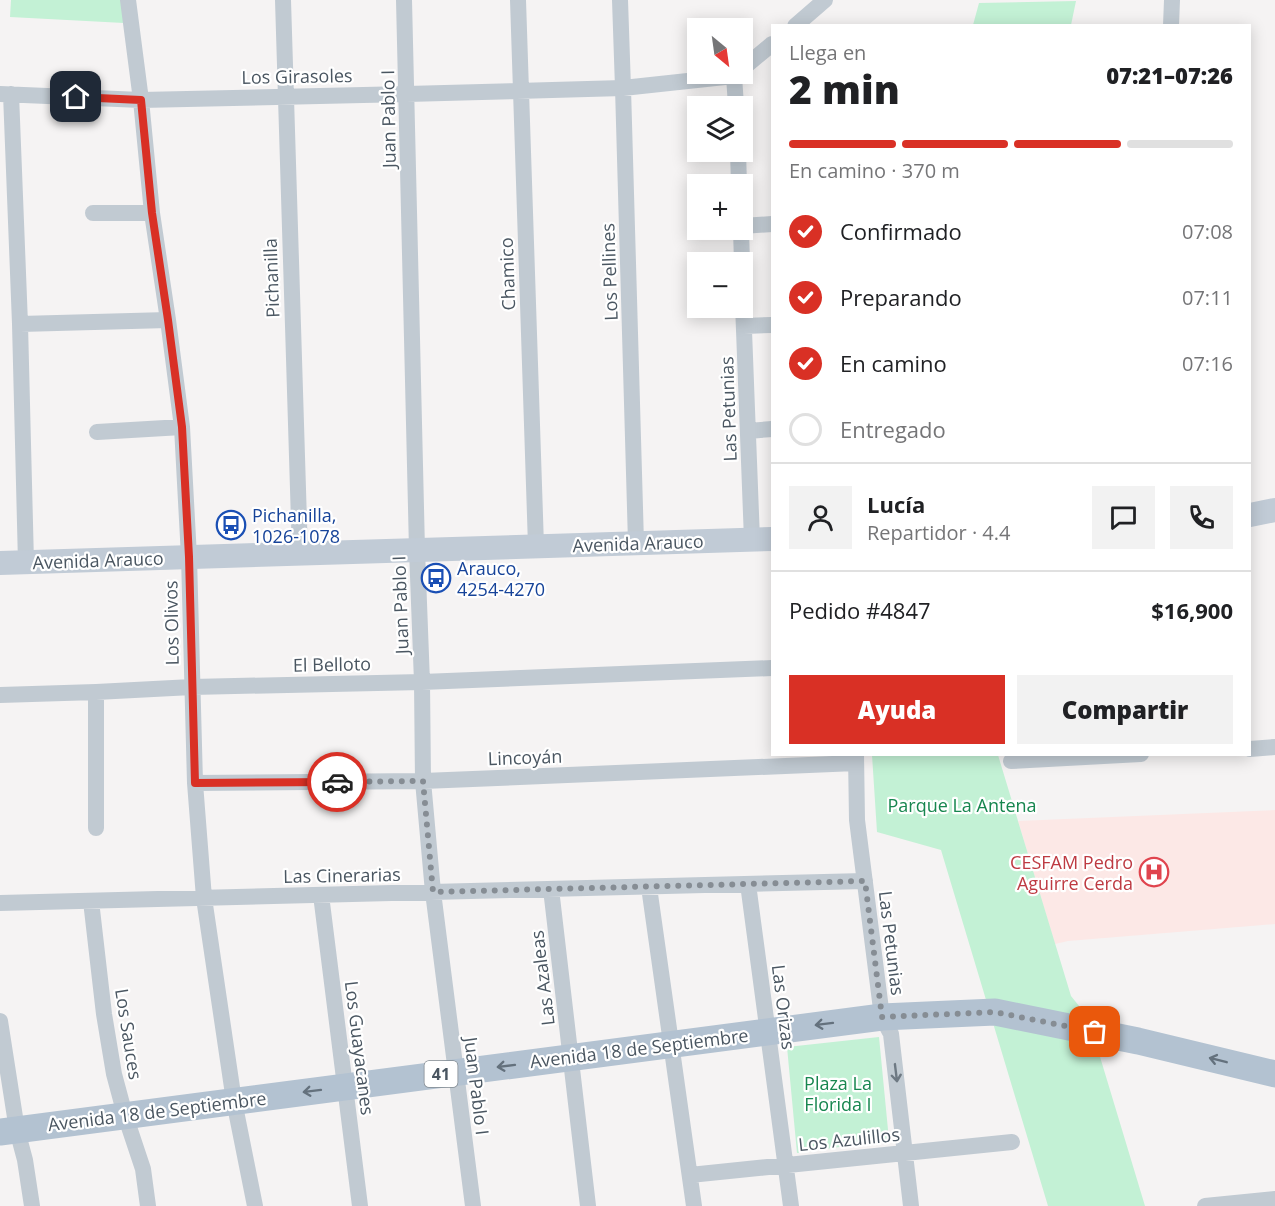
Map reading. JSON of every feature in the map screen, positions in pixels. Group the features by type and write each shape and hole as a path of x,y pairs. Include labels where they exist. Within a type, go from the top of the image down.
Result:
{"main road":[{"name":"Avenida 18 de Septiembre","path":"8,1131 882,1017 995,1012 1138,1041 1275,1074"}],"street":[{"name":"Los Olivos","path":"128,0 152,213 182,427 189,557 195,783 204,898 234,1101 255,1206"},
{"name":"Pichanilla","path":"283,0 300,554"},
{"name":"Juan Pablo I","path":"404,0 423,781 433,892 473,1206"},
{"name":"Chamico","path":"518,0 536,546"},
{"name":"Los Pellines","path":"620,0 636,543"},
{"path":"797,24 825,0"},
{"path":"1172,0 1172,24"},
{"path":"753,60 771,45"},
{"name":"Los Girasoles","path":"5,94 141,100 623,88 687,80"},
{"path":"5,94 20,324 26,563"},
{"path":"93,213 152,213"},
{"path":"753,227 771,224"},
{"name":"Las Petunias","path":"744,318 748,431 762,539"},
{"path":"20,324 168,320"},
{"path":"744,326 771,325"},
{"path":"97,432 182,427"},
{"path":"748,431 771,429"},
{"path":"1251,515 1275,510"},
{"name":"Avenida Arauco","path":"0,563 762,539"},
{"name":"El Belloto","path":"0,695 771,668"},
{"path":"96,692 96,828"},
{"path":"1251,749 1275,747"},
{"path":"1011,761 1104,756"},
{"name":"Las Petunias","path":"856,759 857,820 882,1017 891,1034 911,1206"},
{"name":"Lincoyán","path":"195,783 423,781 856,759"},
{"name":"Las Cinerarias","path":"0,903 865,881"},
{"name":"Las Orizas","path":"748,884 791,1206"},
{"path":"649,886 694,1206"},
{"name":"Las Azaleas","path":"551,889 588,1206"},
{"name":"Los Guayacanes","path":"321,895 360,1206"},
{"name":"Los Sauces","path":"92,901 104,1014 114,1074 143,1169 148,1206"},
{"path":"0,1021 8,1131 25,1160 32,1206"},
{"name":"Los Azulillos","path":"690,1175 1012,1142"},
{"path":"1205,1206 1275,1199"}],"shaded area":[{"name":"CESFAM Pedro Aguirre Cerda","path":"1275,810 1275,924 1068,941 1055,944 1018,821"}],"green space":[{"path":"11,0 121,0 124,23 10,17"},
{"path":"1076,1 1071,24 973,24 979,3"},
{"name":"Parque La Antena","path":"872,756 998,756 1071,996 1088,1017 1145,1206 1048,1206 941,850 877,832"},
{"name":"Plaza La Florida I","path":"879,1037 889,1140 797,1153 787,1047"}],"way so far":[{"path":"337,782 423,781 433,892 865,881 882,1017 995,1012 1095,1032"}],"place":[{"name":"Pichanilla, 1026-1078","path":"231,525"},
{"name":"Arauco, 4254-4270","path":"436,578"},
{"name":"CESFAM Pedro Aguirre Cerda","path":"1154,872"}],"route":[{"path":"76,97 141,100 152,213 182,427 189,557 195,783 337,782"}]}
